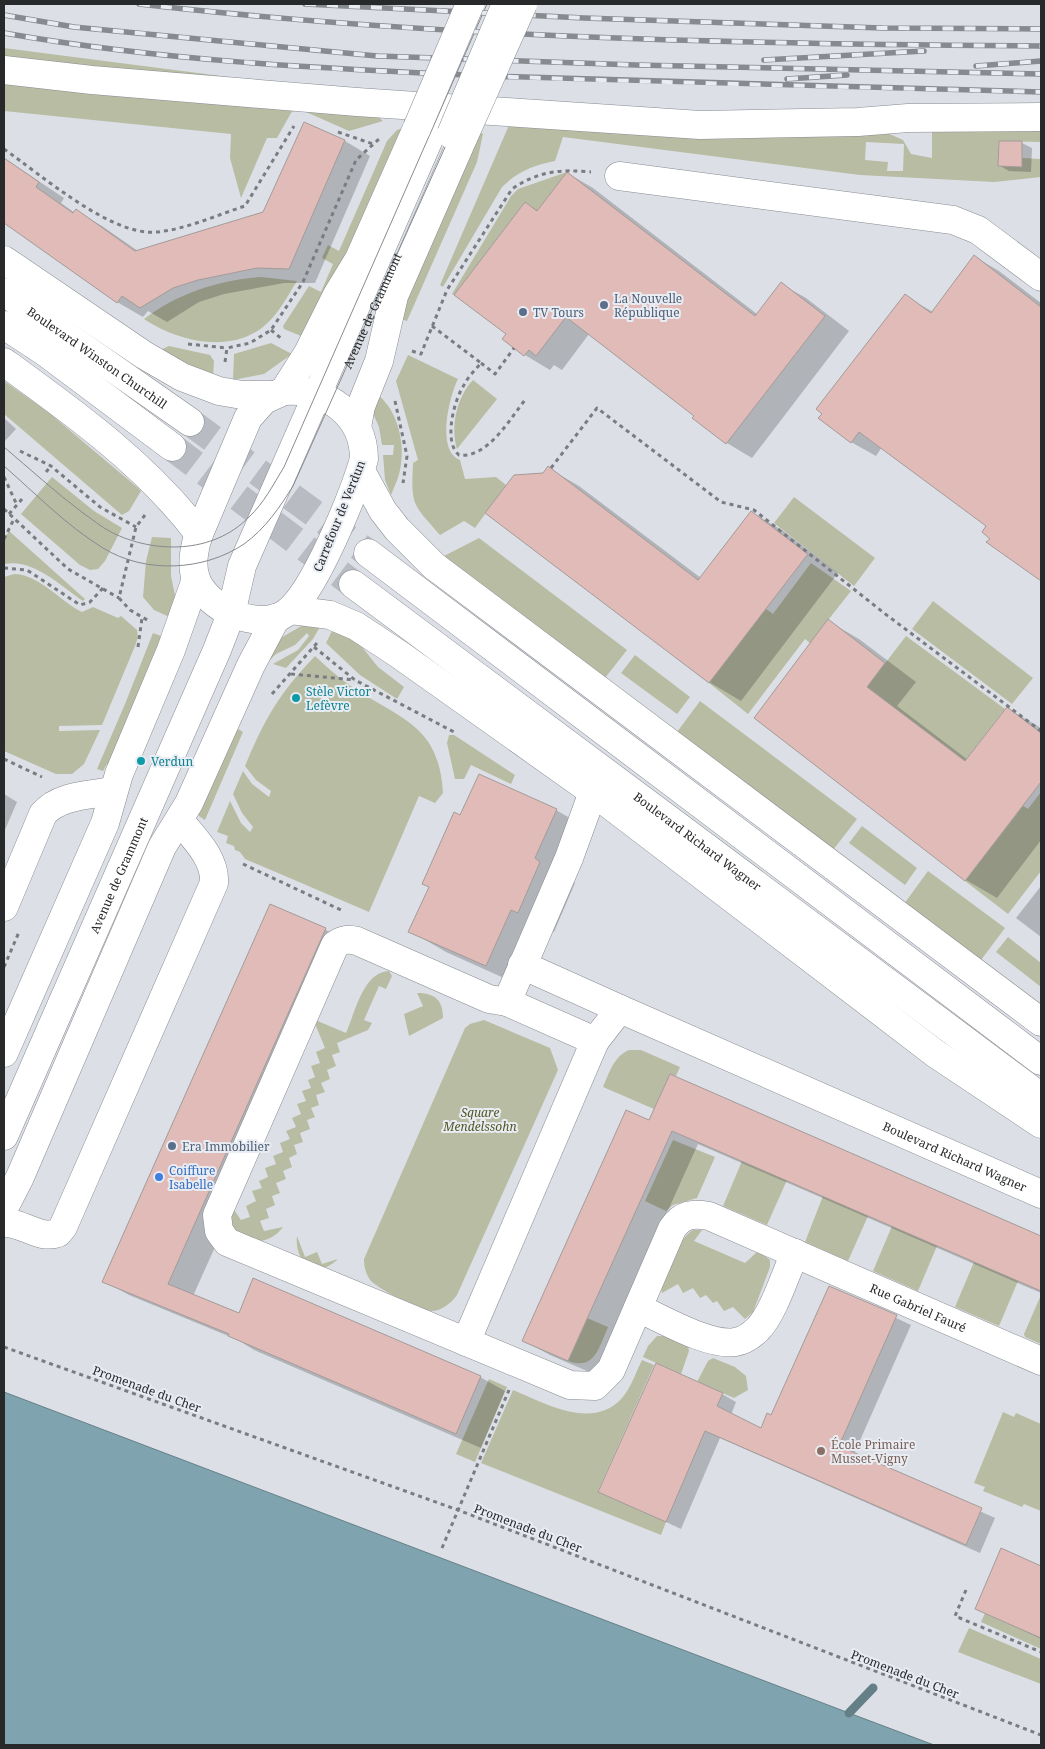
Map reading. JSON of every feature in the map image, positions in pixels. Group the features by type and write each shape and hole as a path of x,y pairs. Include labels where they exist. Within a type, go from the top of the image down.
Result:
{"main road":[{"name":"Avenue de Grammont","path":"357,427 361,406 379,361 397,288 441,132 470,4"},
{"name":"Avenue de Grammont","path":"441,132 487,4"},
{"name":"Avenue de Grammont","path":"4,1136 231,614 258,571 324,397 441,132 506,4"},
{"name":"Avenue de Grammont","path":"278,393 308,353 337,295 359,258 522,4"},
{"path":"4,70 92,80 347,101 700,125 858,122 908,118 1041,118"},
{"path":"619,176 953,220 978,230 1041,277"},
{"path":"4,260 144,355 182,377 219,391 242,395 278,393 324,397"},
{"name":"Boulevard Winston Churchill","path":"4,292 190,422"},
{"path":"4,325 44,352 172,447"},
{"path":"4,362 66,407 125,458 164,493 199,534"},
{"path":"4,1052 105,823 113,791 171,650 196,579 194,550 199,534 248,418 256,407 278,393"},
{"name":"Carrefour de Verdun","path":"283,614 302,599 311,584 361,470 364,448 357,427 343,410 324,397"},
{"path":"361,470 383,511 397,529 434,566 1041,1022"},
{"path":"368,553 1041,1061"},
{"path":"196,579 213,601 231,614 252,618 283,614 330,616 356,626 593,792 936,1054 1041,1124"},
{"name":"Boulevard Richard Wagner","path":"353,584 1041,1097"},
{"path":"4,1208 36,1141 162,846 180,821 251,665 283,614"},
{"path":"4,907 43,814 49,806 78,797 113,791"},
{"path":"506,1002 593,792"},
{"path":"4,1223 17,1224 45,1235 58,1233 63,1227 155,1019 214,883 215,874 207,856 180,821"},
{"path":"595,1041 506,1002 489,1000 357,941 347,939 335,945 217,1215 218,1231 227,1242 466,1342 595,1041 620,1009"},
{"name":"Boulevard Richard Wagner","path":"522,965 1041,1194"},
{"name":"Rue Gabriel Fauré","path":"466,1342 570,1385 595,1386 611,1370 672,1229 683,1217 692,1214 709,1216 1041,1361"},
{"path":"638,1308 710,1339 736,1342 749,1337 762,1323 795,1253"}],"path":[{"path":"4,149 112,223 136,231 155,233 174,229 245,206 296,122"},
{"path":"332,129 373,144"},
{"path":"223,370 227,348 250,343 271,330 302,282 356,160 384,134"},
{"path":"421,354 447,290 512,188 522,182 565,169"},
{"path":"432,326 495,374 514,348"},
{"path":"481,363 464,385 456,403 451,426 456,453 466,456 490,445 525,400"},
{"path":"390,394 400,418 407,456 401,491"},
{"path":"551,468 597,408 721,502 754,510 884,613 1041,731"},
{"path":"20,451 51,466 100,507 136,527 119,598"},
{"path":"46,472 51,466"},
{"path":"4,477 17,505"},
{"path":"9,514 22,499"},
{"path":"4,510 68,569 119,598 130,610 142,618"},
{"path":"4,539 14,519"},
{"path":"4,568 27,570 80,604 90,602 103,588"},
{"path":"285,680 320,639"},
{"path":"291,674 355,680"},
{"path":"4,759 47,780"},
{"path":"238,859 244,865 340,908 357,941"},
{"name":"Promenade du Cher","path":"4,1347 458,1510 1041,1736"},
{"path":"442,1548 520,1364"},
{"path":"966,1590 955,1616 1041,1652"}],"green space":[{"path":"4,48 352,93 383,121 349,131 297,108 291,113 277,138 267,138 241,198 230,158 231,134 4,111"},
{"path":"512,118 883,131 903,140 911,154 932,158 932,129 1041,125 1041,142 999,141 998,166 1022,167 1022,158 1041,159 1041,177 994,182 860,175 563,137 555,161 526,170 502,187 443,287 440,285","holes":["866,142 904,144 903,171 887,171 888,162 865,160"]},
{"path":"409,129 306,338 284,329 283,326 309,286 321,292 333,264 322,258 328,245 339,251 387,141 397,130"},
{"path":"473,130 483,134 477,162 407,321 401,319 403,300"},
{"path":"567,172 537,211 525,202 454,295 452,294 511,196 518,189"},
{"path":"261,277 297,281 273,317 263,327 249,335 235,340 203,341 172,333 144,319 171,302 200,289 230,281"},
{"path":"271,343 292,354 264,374 233,380 234,354"},
{"path":"169,346 210,355 214,361 213,377 160,350"},
{"path":"408,355 458,379 448,410 446,435 448,446 453,455 460,460 465,479 496,477 506,485 475,528 464,521 440,535 415,503 412,488 413,463 418,460 396,381"},
{"path":"473,380 497,399 457,449 454,431 456,412 463,394"},
{"path":"4,381 48,412 141,491 129,511 122,515 4,414"},
{"path":"375,393 394,415 402,445 400,468 391,495 385,480 383,455 393,455 394,445 382,445 379,427 372,411"},
{"path":"52,477 94,511 122,528 105,561 98,569 90,570 80,565 21,514"},
{"path":"794,497 875,558 854,586 774,523"},
{"path":"9,531 85,599 83,601 36,569 15,563 4,564 4,539"},
{"path":"152,537 171,538 171,576 176,600 174,619 154,610 143,597 146,561"},
{"path":"479,538 627,650 605,678 444,556"},
{"path":"811,563 851,591 810,643 805,639 748,714 709,683 766,609 773,614"},
{"path":"14,574 23,575 39,582 82,612 93,607 118,618 121,616 137,630 138,637 135,646 102,725 59,726 59,731 100,730 84,764 72,774 56,774 4,751 4,577"},
{"path":"933,601 1033,678 1012,704 912,629"},
{"path":"303,625 321,625 313,639 286,668 273,664 298,650 309,636 307,633 295,645 276,654 269,661 262,658 279,639"},
{"path":"333,629 358,642 378,667 404,687 397,699 360,675 326,643"},
{"path":"153,633 166,638 111,766 107,764 103,771 97,769 125,704"},
{"path":"906,636 1005,709 965,761 867,687"},
{"path":"635,655 690,697 677,714 621,673"},
{"path":"315,656 357,690 416,728 435,753 440,771 443,793 435,803 419,796 369,912 245,859 240,852 235,850 234,846 226,843 228,836 217,832 230,801 241,823 250,832 253,827 242,813 233,794 243,771 252,784 269,797 271,791 256,780 245,766 259,734 274,707 292,682"},
{"path":"700,701 857,819 833,850 677,732"},
{"path":"247,706 238,729 243,732 205,820 199,816 197,809"},
{"path":"449,735 454,735 515,775 511,784 471,765 464,779 455,779 447,743"},
{"path":"1041,792 1041,871 1008,914 965,881 1023,806 1028,809"},
{"path":"862,826 917,868 905,885 849,843"},
{"path":"928,871 1005,928 981,960 904,904"},
{"path":"1008,937 1041,963 1041,987 996,952"},
{"path":"389,971 392,976 386,989 379,986 364,1020 372,1023 368,1030 337,1043 340,1052 332,1055 336,1066 327,1070 330,1079 321,1083 325,1092 316,1095 319,1105 311,1108 315,1117 307,1120 310,1129 300,1133 303,1142 294,1145 297,1154 289,1158 292,1167 283,1171 286,1179 276,1183 280,1193 272,1196 275,1205 266,1209 269,1218 260,1221 264,1231 283,1227 273,1236 263,1241 253,1241 243,1237 235,1231 230,1223 228,1214 230,1204 241,1220 250,1217 246,1206 256,1201 252,1191 262,1188 259,1181 268,1177 265,1168 276,1164 273,1156 283,1152 280,1143 290,1139 286,1131 296,1127 292,1118 301,1114 297,1104 306,1101 302,1091 311,1088 308,1080 315,1077 311,1066 320,1063 316,1052 325,1048 313,1019 346,1033 366,986 380,973"},
{"path":"417,993 429,994 437,999 440,1002 443,1018 409,1036 404,1014 423,1006"},
{"name":"Square Mendelssohn","path":"484,1020 550,1048 558,1070 457,1295 439,1310 425,1310 391,1294 371,1281 365,1268 364,1259 465,1028 470,1024"},
{"path":"629,1050 641,1050 680,1067 676,1076 670,1074 654,1109 603,1087 619,1056"},
{"path":"673,1140 715,1157 697,1198 673,1205 666,1211 645,1201"},
{"path":"742,1161 787,1180 767,1225 723,1206"},
{"path":"823,1196 868,1216 848,1261 805,1242"},
{"path":"892,1226 937,1246 918,1291 873,1271"},
{"path":"693,1230 702,1230 694,1241 745,1263 758,1251 770,1260 770,1267 753,1312 745,1319 733,1307 724,1311 717,1301 713,1303 706,1295 700,1298 693,1288 683,1293 678,1284 662,1293 663,1278 671,1259 682,1241"},
{"path":"297,1236 305,1257 317,1252 322,1264 338,1259 322,1268 308,1266 299,1254"},
{"path":"974,1262 1018,1281 999,1326 955,1307"},
{"path":"1041,1295 1041,1344 1025,1337 1024,1334"},
{"path":"587,1318 608,1327 599,1349 590,1360 584,1363 568,1361"},
{"path":"657,1336 664,1336 688,1347 689,1351 681,1374 643,1357 648,1346"},
{"path":"713,1358 735,1367 746,1376 748,1390 734,1398 697,1382 708,1361"},
{"path":"642,1360 654,1365 598,1491 666,1522 661,1535 481,1463 513,1390 568,1411 597,1412 610,1408 622,1398 631,1385"},
{"path":"489,1379 507,1387 475,1462 456,1454"},
{"path":"1003,1412 1014,1417 1016,1413 1041,1424 1041,1511 1024,1504 1022,1507 983,1491 985,1487 974,1483"},
{"path":"985,1613 1041,1638 1041,1649 981,1622"},
{"path":"969,1628 1041,1659 1041,1684 958,1652"}],"water":[{"path":"4,1392 849,1713 934,1745 4,1745"}],"building":[{"path":"304,122 345,140 289,269 257,268 198,280 173,288 140,308 122,296 117,303 4,223 4,158 39,182 36,187 73,213 76,209 135,251 263,212"},
{"path":"999,141 1022,141 1022,167 998,166"},
{"name":"La Nouvelle République","path":"567,172 755,316 781,282 825,316 726,444 692,418 694,416 566,317 536,356 529,350 524,356 502,339 506,334 454,295 525,202 537,211"},
{"path":"974,255 1041,307 1041,581 986,542 990,539 982,532 986,526 859,432 851,443 818,418 822,414 816,409 905,294 931,313"},
{"path":"548,466 698,580 751,511 808,554 709,683 485,513 514,475 543,473"},
{"path":"828,619 885,663 867,687 965,761 1007,707 1041,733 1041,782 965,881 754,718"},
{"path":"479,774 557,809 535,858 540,862 518,913 511,910 486,966 408,932 429,887 422,884 454,812 460,815"},
{"path":"270,904 326,928 168,1284 239,1313 253,1278 481,1376 456,1434 228,1336 229,1334 102,1282"},
{"path":"670,1074 1041,1236 1041,1291 672,1131 568,1361 522,1341 626,1110 649,1120"},
{"path":"829,1286 897,1315 839,1446 982,1508 966,1545 705,1431 666,1522 598,1492 656,1363 723,1393 717,1406 761,1428 767,1413 771,1415"},
{"path":"1001,1548 1041,1566 1041,1638 975,1609"}],"waterway":[{"path":"849,1713 873,1688"}],"tunnel":[{"path":"190,422 368,553"},
{"path":"172,447 353,584"}],"tram line":[{"path":"4,447 83,513 107,530 128,539 164,547 183,547 201,544 218,538 234,529 249,517 264,500 284,467 487,4"},
{"path":"4,466 64,520 90,539 119,556 137,562 174,566 211,560 244,544 259,532 293,486 451,134 506,4"}],"railway":[{"path":"139,4 364,25 477,32 703,41 1041,46"},
{"path":"305,4 584,18 882,28 1041,29"},
{"path":"4,15 74,27 377,56 636,65 1041,74"},
{"path":"4,33 124,51 305,67 626,81 1041,92"},
{"path":"764,60 924,51"},
{"path":"976,66 1041,61"},
{"path":"787,79 847,75"}],"place":[{"name":"La Nouvelle République","path":"604,305"},
{"name":"TV Tours","path":"523,312"},
{"name":"Stèle Victor Lefèvre","path":"296,698"},
{"name":"Verdun","path":"141,761"},
{"name":"Era Immobilier","path":"172,1146"},
{"name":"Coiffure Isabelle","path":"159,1177"},
{"name":"École Primaire Musset-Vigny","path":"821,1451"}]}
